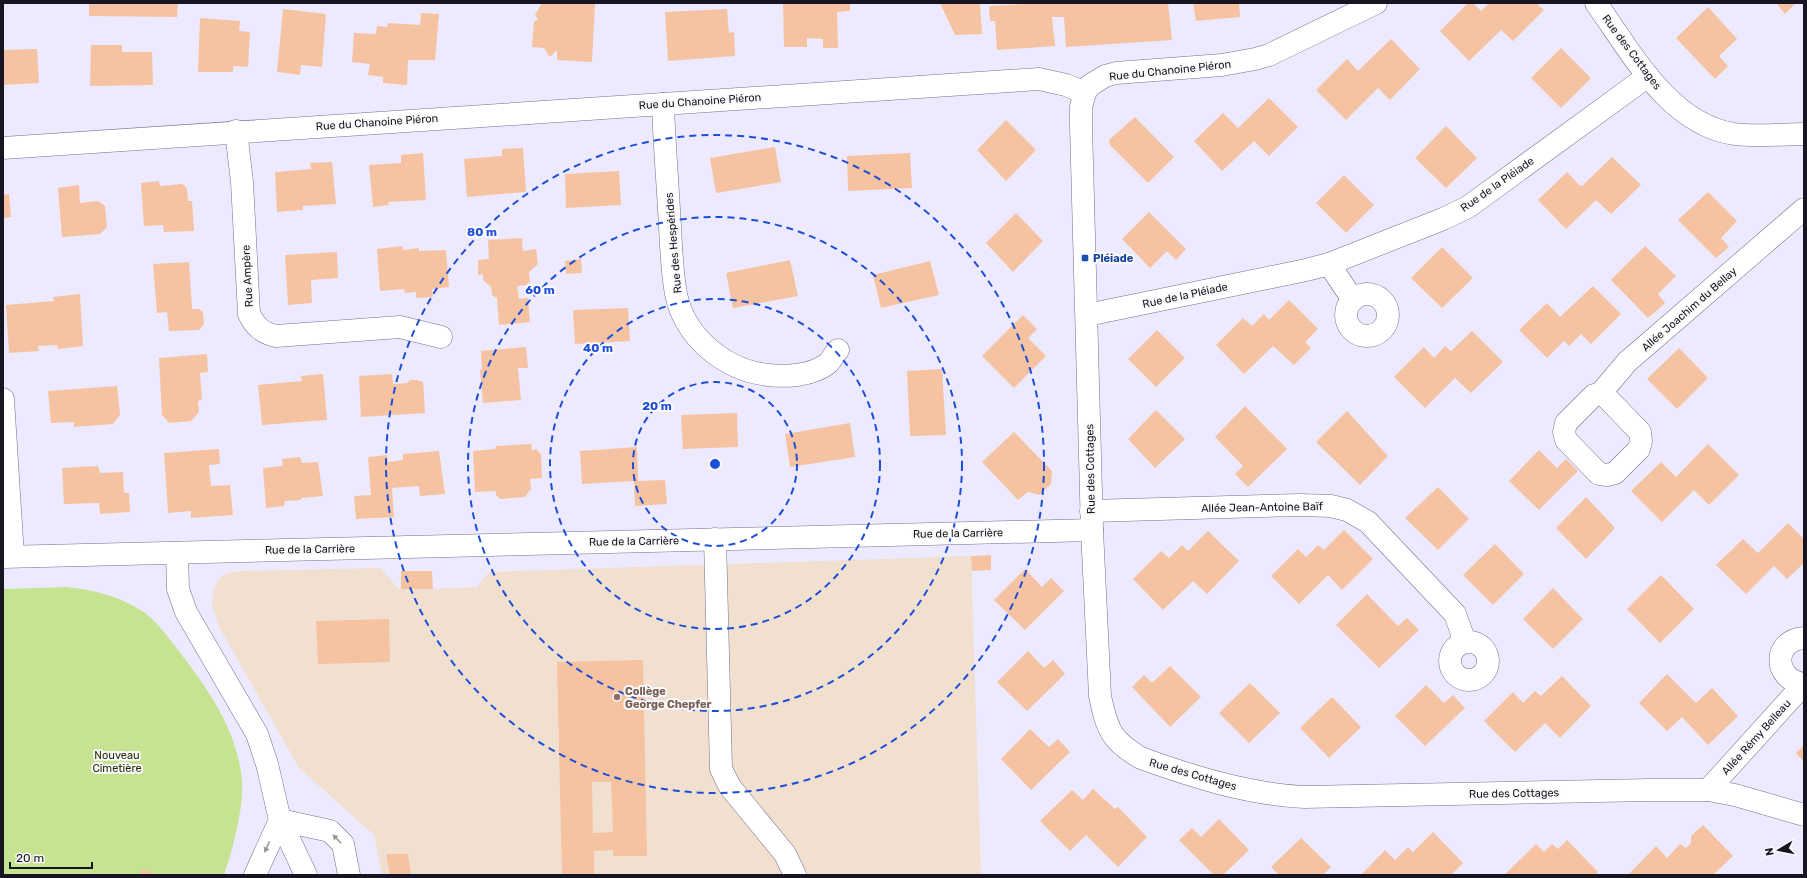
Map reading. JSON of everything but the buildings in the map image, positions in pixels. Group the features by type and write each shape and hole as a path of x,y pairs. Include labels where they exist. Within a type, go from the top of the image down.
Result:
{"street":[{"name":"Rue du Chanoine Piéron","path":"3,148 236,131 1039,79 1066,85 1085,93 1088,86 1096,80 1116,73 1222,65 1262,57 1376,3"},
{"name":"Rue des Cottages","path":"1596,3 1648,76 1681,111 1715,129 1734,134 1804,134"},
{"name":"Rue de la Pléiade","path":"1087,315 1299,272 1329,264 1443,219 1468,207 1648,76"},
{"name":"Rue des Cottages","path":"1085,93 1081,107 1081,125 1091,520 1100,696 1105,718 1113,736 1125,749 1141,758 1251,791 1297,797 1708,790 1804,815"},
{"name":"Rue des Hespérides","path":"663,104 672,258 676,294 680,308 698,338 713,354 732,365 758,374 775,375 814,371 828,364 838,350"},
{"name":"Rue Ampère","path":"236,131 242,182 249,314 254,323 266,334 276,336 400,328 441,337"},
{"name":"Allée Joachim du Bellay","path":"1600,394 1626,362 1804,209"},
{"path":"1329,264 1354,300"},
{"path":"3,398 8,556"},
{"name":"Allée Jean-Antoine Baïf","path":"1091,520 1300,505 1331,506 1347,510 1368,522 1455,614 1465,642"},
{"name":"Rue de la Carrière","path":"8,556 716,539 1091,520"},
{"path":"716,539 721,769 730,787 785,854 795,875"},
{"path":"176,553 177,578 180,598 186,612 257,734 267,764 280,820 306,875"},
{"name":"Allée Rémy Belleau","path":"1804,638 1796,639 1787,644 1781,653 1780,664 1784,675 1792,682 1804,684"},
{"name":"Allée Rémy Belleau","path":"1708,790 1804,684"},
{"path":"255,875 280,820"},
{"path":"280,820 330,831 343,844 349,875"}],"shaded area":[{"name":"Collège George Chepfer","path":"971,556 981,875 382,875 374,835 299,768 218,625 212,606 214,588 218,581 222,576 228,573 239,571 380,568 399,589 433,589 477,587 489,572"}],"green space":[{"name":"Nouveau Cimetière","path":"66,587 95,592 122,600 150,617 178,650 200,680 219,710 234,744 242,780 240,815 224,875 3,875 3,589"}],"place":[{"name":"Pléiade","path":"1085,258"},
{"name":"Collège George Chepfer","path":"617,697"}]}
